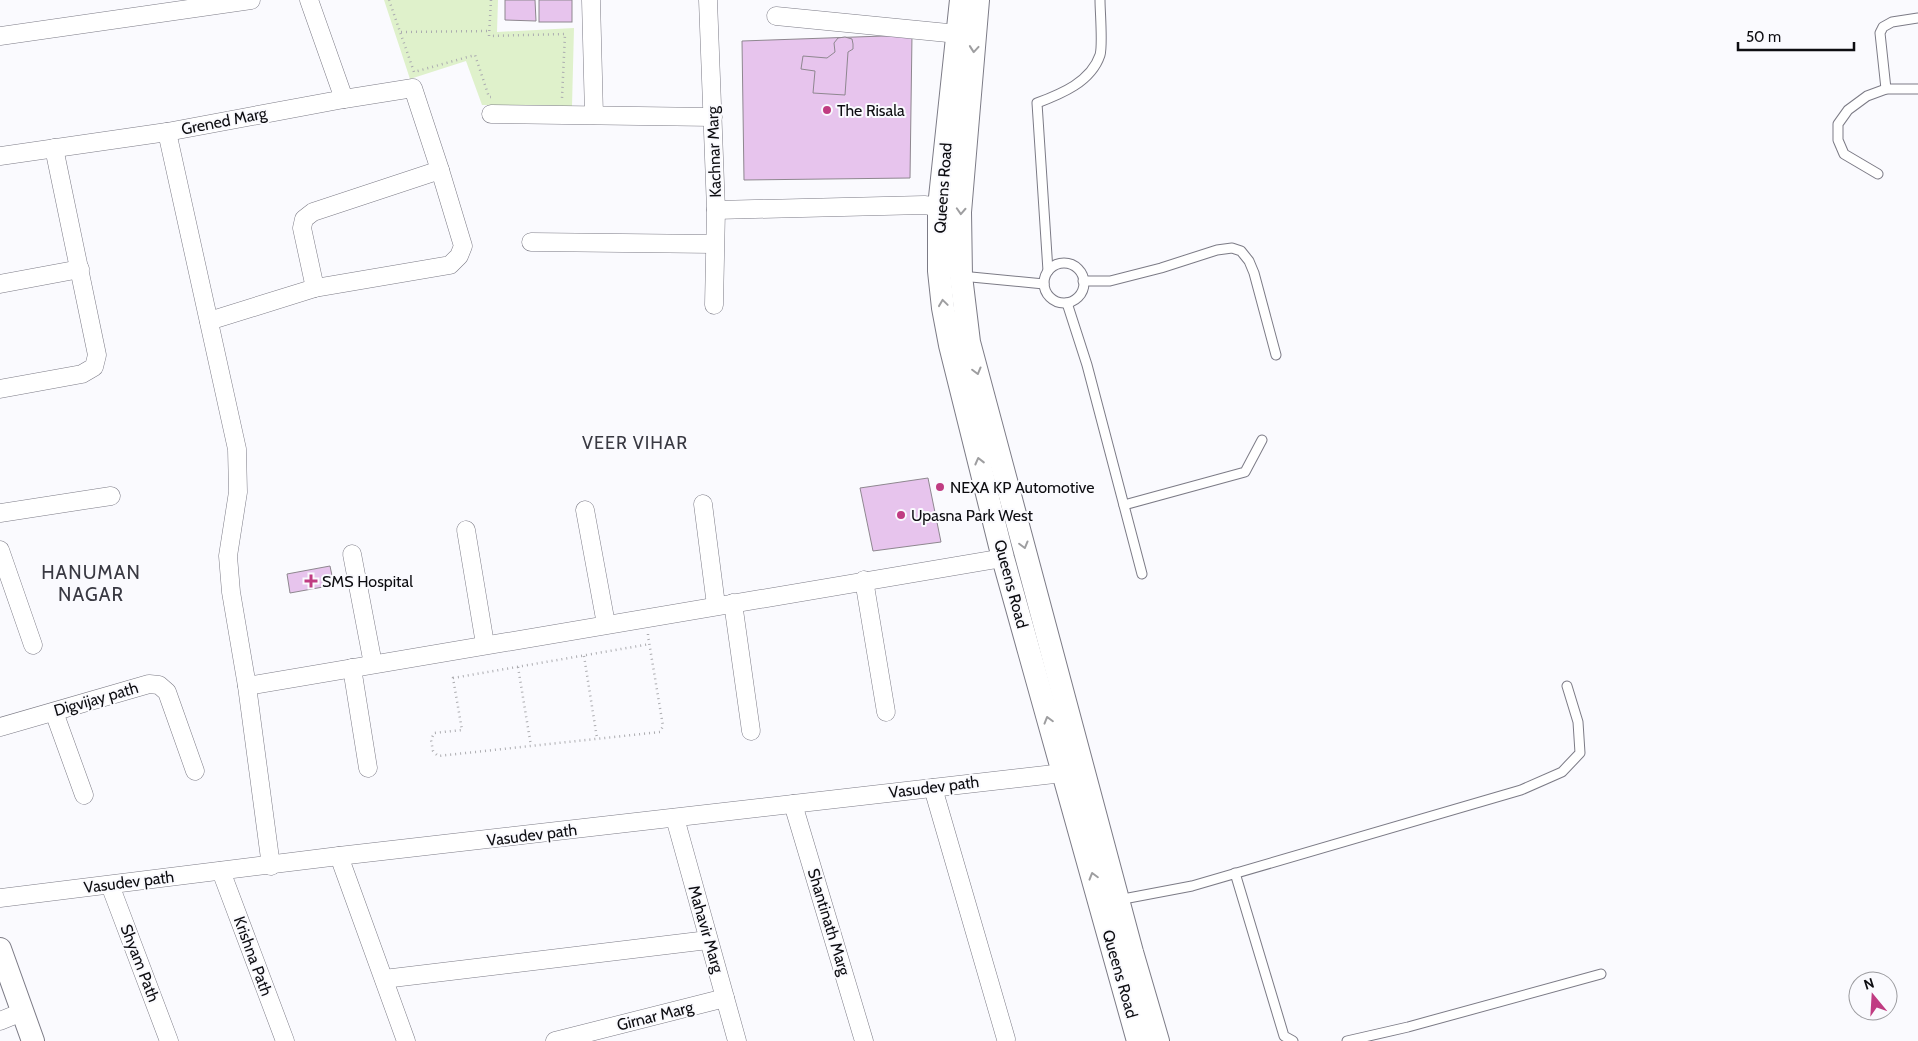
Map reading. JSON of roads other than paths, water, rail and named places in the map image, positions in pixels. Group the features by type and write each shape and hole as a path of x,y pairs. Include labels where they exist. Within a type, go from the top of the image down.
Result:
{"street":[{"path":"0,36 181,5 251,0"},
{"path":"308,0 344,99"},
{"path":"591,0 594,115"},
{"name":"Kachnar Marg","path":"708,0 716,210 714,305"},
{"name":"Queens Road","path":"961,0 939,207 950,274 969,342 1109,902 1138,1041"},
{"name":"Queens Road","path":"978,0 960,212 950,274 950,345 1003,558 1063,773 1158,1041"},
{"path":"776,16 958,34"},
{"name":"Grened Marg","path":"0,156 167,132 413,88 440,170"},
{"path":"491,114 713,117"},
{"path":"167,132 237,449 238,492 228,556 231,592 247,686 271,866"},
{"path":"0,389 82,374 94,367 97,355 54,148"},
{"path":"208,321 315,288 450,265 459,256 463,246 440,170 314,212 304,219 302,228 315,288"},
{"path":"716,210 939,207"},
{"path":"531,242 714,244"},
{"path":"0,284 80,268"},
{"path":"0,513 111,496"},
{"path":"703,504 751,731"},
{"path":"585,510 606,624"},
{"path":"466,530 486,644"},
{"path":"0,550 33,645"},
{"path":"352,554 372,664"},
{"path":"247,686 486,644 1003,558"},
{"path":"864,580 886,712"},
{"path":"352,668 368,768"},
{"name":"Digvijay path","path":"0,727 149,684 159,684 168,692 195,771"},
{"path":"54,712 84,795"},
{"name":"Vasudev path","path":"0,898 271,866 339,856 1063,773"},
{"path":"933,788 1006,1039"},
{"name":"Shantinath Marg","path":"793,804 864,1041"},
{"name":"Mahavir Marg","path":"675,818 737,1041"},
{"path":"339,856 406,1041"},
{"name":"Krishna Path","path":"221,871 285,1041"},
{"name":"Shyam Path","path":"110,885 169,1041"},
{"path":"384,978 708,940"},
{"path":"0,949 32,1041"},
{"name":"Girnar Marg","path":"555,1041 725,998"},
{"path":"0,1022 22,1012"}],"lane":[{"path":"1048,271 1059,264 1072,265 1082,274 1081,293 1067,303 1053,300 1045,290 1044,284 1048,271 1037,103 1057,96 1089,75 1100,54 1100,0"},
{"path":"1886,89 1880,33 1883,27 1898,20 1918,18"},
{"path":"1878,174 1844,154 1838,140 1838,124 1848,110 1867,96 1886,89 1918,89"},
{"path":"1083,281 1110,281 1161,268 1217,250 1232,248 1241,251 1249,261 1254,273 1276,356"},
{"path":"950,274 1044,284"},
{"path":"1067,303 1087,365 1142,574"},
{"path":"1124,506 1245,472 1262,440"},
{"path":"1109,902 1192,886 1521,790 1562,772 1580,753 1578,722 1567,686"},
{"path":"1235,873 1284,1036 1294,1041"},
{"path":"1347,1041 1408,1027 1601,974"}],"place":[{"name":"The Risala","path":"827,110"},
{"name":"NEXA KP Automotive","path":"940,487"},
{"name":"Upasna Park West","path":"901,515"},
{"name":"SMS Hospital","path":"311,581"}],"district":[{"name":"VEER VIHAR","path":"635,443"},
{"name":"HANUMAN NAGAR","path":"91,583"}]}
